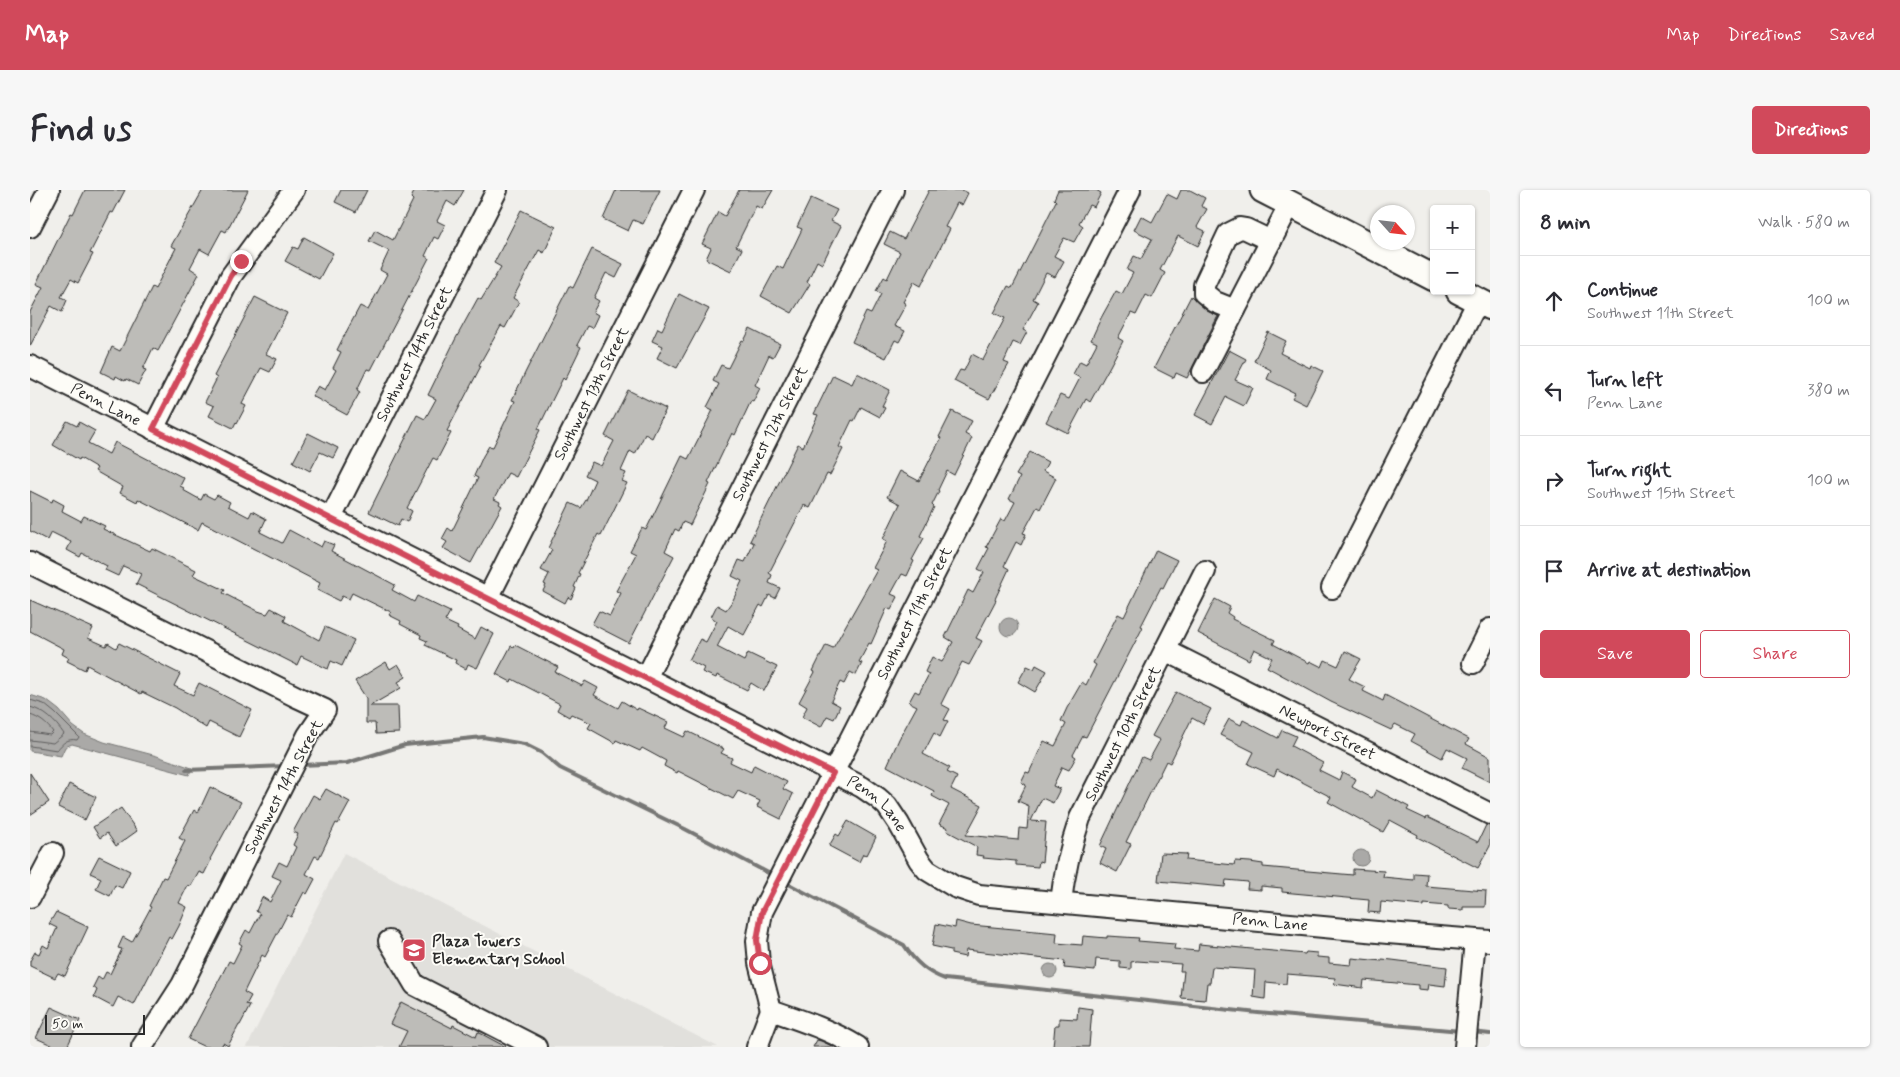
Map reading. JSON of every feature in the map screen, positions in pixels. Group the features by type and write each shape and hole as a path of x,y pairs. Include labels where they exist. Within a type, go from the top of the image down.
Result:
{"main road":[{"path":"1262,190 1430,276"}],"street":[{"path":"30,227 49,190"},
{"path":"153,429 231,276 294,190"},
{"name":"Southwest 14th Street","path":"331,518 497,190"},
{"name":"Southwest 13th Street","path":"488,598 694,190"},
{"name":"Southwest 12th Street","path":"646,678 893,190"},
{"name":"Southwest 11th Street","path":"771,1010 760,963 757,940 762,912 1130,190"},
{"path":"1203,372 1290,204"},
{"path":"1235,310 1215,302 1204,293 1204,285 1228,234 1240,228 1246,229 1271,242"},
{"path":"1332,588 1476,300"},
{"name":"Penn Lane","path":"30,366 862,788 887,806 918,860 927,870 954,887 979,895 1482,940"},
{"name":"Southwest 14th Street","path":"30,563 297,698 325,710 300,752 182,985 142,1047"},
{"name":"Southwest 10th Street","path":"1061,902 1068,862 1080,818 1205,571"},
{"path":"1473,663 1490,629"},
{"name":"Newport Street","path":"1165,650 1490,814"},
{"path":"30,897 52,853"},
{"path":"1466,1036 1482,940"},
{"path":"389,941 415,985 536,1047"},
{"path":"757,1047 771,1010 845,1039 858,1047"}],"shaded area":[{"name":"Plaza Towers Elementary School","path":"344,853 718,1047 247,1047"}],"water":[{"path":"1009,618 1015,621 1018,627 1015,633 1009,636 1003,633 1000,627 1003,621"},
{"path":"30,695 46,700 84,734 104,742 157,756 192,768 189,775 72,744 65,747 61,756 30,751"},
{"path":"1361,850 1369,858 1361,866 1353,858"},
{"path":"1047,964 1053,964 1057,971 1053,978 1047,978 1043,974 1043,968"}],"building":[{"path":"85,190 125,190 113,213 111,212 90,253 93,254 78,283 71,279 61,297 67,300 62,312 51,306 30,346 30,312 43,287 36,284 71,213 73,214"},
{"path":"203,190 248,190 226,232 222,230 209,254 200,249 190,268 199,274 158,351 153,348 143,369 146,370 138,385 116,376 115,379 101,372 112,347 120,351 152,287 155,289 176,248 171,246"},
{"path":"341,190 367,190 356,212 335,202"},
{"path":"415,190 464,190 455,206 447,201 437,221 445,225 438,239 434,237 425,256 429,258 371,370 367,369 357,390 360,392 347,415 312,396 318,386 325,390 336,370 333,368 341,352 337,350 360,306 368,310 387,274 380,270 389,251 369,241 375,230 393,240 413,200 411,198"},
{"path":"616,190 660,190 643,224 633,220 628,231 603,219"},
{"path":"739,190 773,190 762,209 756,206 736,246 742,249 731,271 706,259 711,248 702,244 718,212 725,216"},
{"path":"929,190 962,190 968,193 962,205 957,203 945,227 950,229 921,286 914,282 903,302 906,304 894,326 905,331 899,342 895,340 886,358 852,342 866,312 871,314 881,294 876,291 884,277 887,279 900,252 884,244 890,232 904,239"},
{"path":"1058,190 1096,190 1101,193 1094,207 1089,205 1079,223 1083,226 1074,242 1064,238 1054,256 1064,261 1055,277 1046,273 1033,299 1038,302 1023,330 1027,332 1020,345 1013,342 1004,362 1009,364 989,399 954,381 960,370 964,371 972,354 983,360 1005,318 994,313 1008,286 1012,288 1056,201 1054,199"},
{"path":"1181,190 1190,190 1205,198 1201,206 1207,209 1197,227 1205,231 1198,246 1178,236 1160,270 1165,273 1152,298 1146,295 1136,315 1131,313 1118,338 1123,341 1110,366 1090,402 1086,399 1068,433 1046,422 1060,395 1069,399 1080,378 1073,374 1080,361 1086,364 1097,343 1091,340 1101,318 1116,291 1122,294 1133,273 1127,270 1134,256 1141,259 1152,239 1134,230 1141,216 1152,222 1167,194 1177,199"},
{"path":"811,198 837,210 831,221 841,226 822,264 817,261 807,282 810,284 792,313 761,296 777,266 783,269 802,229 797,227"},
{"path":"521,210 556,227 544,253 539,250 513,298 519,302 505,328 501,326 479,365 481,366 447,431 451,433 437,460 433,458 407,508 412,511 407,522 401,519 398,526 369,512 417,415 425,419 436,399 428,395 478,298 481,300 501,267 494,263"},
{"path":"304,237 333,253 319,279 285,261 293,247 298,249"},
{"path":"592,249 623,264 616,278 606,273 594,298 599,301 593,312 598,315 592,328 587,326 577,345 581,347 565,380 563,378 538,429 540,430 516,477 508,473 494,499 500,502 499,504 502,506 471,563 443,548 447,542 442,539 448,528 452,531 478,478 474,476 483,456 489,446 493,447 515,401 512,400 526,371 569,286 573,288"},
{"path":"679,294 709,309 677,368 657,358 663,346 652,341 658,328 662,330"},
{"path":"1191,296 1207,311 1218,316 1187,378 1176,373 1174,378 1154,368"},
{"path":"255,297 287,313 266,354 277,359 270,372 261,368 242,404 246,406 233,428 209,416 214,406 205,402 217,378 214,376"},
{"path":"750,329 780,344 773,357 769,355 755,385 760,388 753,402 751,401 735,435 732,433 690,525 683,522 679,531 675,529 665,551 674,556 629,643 592,624 599,611 610,616 621,593 616,591 636,554 630,551 642,528 646,530 682,456 688,459 713,410 707,407 719,384 713,381 721,365 728,368 742,340 744,341"},
{"path":"1268,332 1286,341 1280,353 1310,368 1311,365 1323,371 1306,405 1292,398 1295,393 1267,379 1271,370 1254,361"},
{"path":"1229,350 1246,359 1235,380 1253,388 1244,406 1226,397 1212,424 1195,415"},
{"path":"857,373 890,390 882,406 885,408 880,417 861,407 854,421 852,420 839,447 843,449 830,475 827,474 810,508 804,505 769,573 772,575 769,583 780,588 775,598 769,595 763,607 760,605 744,635 728,626 717,647 744,661 748,653 777,667 764,691 751,683 747,690 717,675 716,678 702,672 704,668 689,660 700,639 706,642 717,621 711,617 717,605 726,610 733,600 742,581 732,576 739,560 745,562 754,543 750,541 798,444 803,447 818,415 814,414 833,375 852,384"},
{"path":"628,390 666,409 652,438 645,434 635,454 630,451 621,471 626,473 622,481 627,483 601,536 598,534 578,573 580,574 571,599 568,597 565,603 543,591 549,574 541,570 552,550 548,548 570,503 581,508 586,500 595,480 585,475 592,462 601,466 614,441 605,436"},
{"path":"952,411 972,421 965,434 972,438 954,475 947,471 938,490 932,505 934,507 920,536 924,538 912,560 914,561 907,576 902,574 891,594 898,597 891,610 887,608 871,644 869,643 859,662 862,663 856,675 850,672 844,684 840,682 831,701 840,706 834,719 827,716 821,727 802,717 807,707 799,702 815,672 813,671 826,645 833,648 877,570 873,568 887,541 883,539 900,504 887,497 900,471 919,481 941,438 939,437"},
{"path":"67,421 77,426 79,422 95,431 88,443 109,454 115,442 184,478 180,486 184,488 183,490 201,500 204,494 214,499 217,495 230,502 228,506 249,517 252,511 266,519 260,532 282,543 289,530 321,547 324,541 334,545 331,551 395,585 392,590 414,602 417,596 450,612 445,621 458,627 457,629 475,639 481,627 494,634 477,668 468,664 466,669 455,663 456,660 425,645 427,641 420,638 421,635 400,624 401,621 389,615 391,612 352,593 349,599 342,596 339,601 317,590 320,583 202,522 198,530 138,499 137,502 120,493 123,487 95,471 97,468 53,445"},
{"path":"308,433 338,448 333,458 320,452 310,471 293,462"},
{"path":"1030,452 1048,462 1043,471 1056,478 1040,509 1037,507 1023,533 1026,534 1021,545 1016,542 1004,566 1009,569 996,600 976,638 982,641 969,665 962,662 941,704 950,709 944,720 948,721 940,737 934,733 923,754 950,768 947,772 957,777 951,789 982,805 966,835 1018,840 1019,828 1027,829 1029,806 1018,801 1026,785 1021,782 1026,772 1029,773 1044,741 1055,746 1066,724 1061,721 1067,708 1082,682 1086,685 1096,665 1093,663 1118,614 1124,617 1156,550 1177,560 1163,588 1161,587 1141,626 1143,627 1086,737 1083,736 1073,755 1076,757 1069,770 1062,767 1053,786 1060,789 1053,803 1042,798 1031,821 1046,822 1042,862 1039,861 1038,867 1016,865 1016,861 983,858 984,856 976,855 977,847 947,831 948,828 939,824 949,805 932,796 934,791 887,766 917,706 909,702 915,691 919,693 929,674 925,672 932,657 942,662 953,642 945,637 968,590 973,593 984,572 978,569 989,548 986,547 1001,519 1005,521 1015,502 1009,499 1020,477 1016,475"},
{"path":"30,491 52,502 53,499 64,505 62,511 81,521 84,516 105,526 103,529 150,551 152,548 196,570 193,575 225,590 223,593 258,611 267,614 271,608 286,616 284,621 319,640 325,627 354,640 342,666 331,661 328,669 301,656 297,665 136,584 141,574 123,566 118,576 105,570 107,566 82,553 80,557 67,550 71,542 51,532 47,540 30,531"},
{"path":"1215,599 1230,607 1227,613 1233,617 1232,619 1275,640 1273,644 1309,663 1310,661 1322,667 1325,660 1338,666 1345,651 1361,659 1349,679 1365,687 1363,691 1383,701 1385,695 1469,739 1466,744 1490,757 1490,782 1462,768 1467,758 1447,748 1442,758 1411,741 1415,734 1395,724 1391,730 1331,702 1267,667 1272,658 1254,649 1249,660 1198,633"},
{"path":"30,600 93,628 88,638 106,646 108,643 116,648 119,643 180,674 174,686 193,695 199,683 252,710 239,737 209,722 206,728 175,708 142,692 141,694 87,665 85,670 67,661 69,658 62,654 64,649 30,631"},
{"path":"515,645 558,667 555,672 582,686 585,681 598,688 594,695 618,708 622,701 637,710 638,708 668,722 665,728 684,737 687,731 724,749 721,753 732,758 730,762 751,772 754,765 787,782 783,789 793,794 781,819 757,807 760,801 738,791 733,799 678,771 677,773 664,766 666,761 642,748 640,751 616,740 615,743 588,728 591,723 571,714 569,717 557,710 560,704 512,679 511,682 496,674 511,646 514,647"},
{"path":"386,662 390,669 398,664 406,677 398,682 401,688 370,706 398,706 399,733 376,734 375,723 366,723 366,698 355,681"},
{"path":"1036,665 1047,671 1035,692 1018,682 1027,666 1034,669"},
{"path":"1176,692 1211,709 1203,724 1192,718 1170,763 1166,761 1126,842 1131,844 1117,872 1100,863 1106,849 1100,846 1142,757 1149,760 1160,740 1152,736"},
{"path":"1229,719 1241,725 1243,720 1278,738 1282,730 1296,736 1291,746 1323,763 1319,770 1339,780 1342,772 1356,779 1352,787 1372,798 1376,790 1409,807 1407,810 1426,819 1427,817 1478,842 1486,825 1490,826 1490,846 1478,868 1417,837 1418,835 1390,820 1383,832 1328,802 1331,797 1277,769 1274,776 1248,764 1254,752 1220,735"},
{"path":"30,773 49,802 30,815"},
{"path":"69,784 96,797 85,820 58,807"},
{"path":"210,787 241,802 210,859 204,874 199,872 191,886 188,885 179,903 187,907 179,926 172,939 169,937 134,1005 118,997 113,1007 94,997 97,990 93,987 98,977 102,980 106,972 110,974 122,949 118,948 123,937 132,942 151,907 149,906 163,877 166,878 185,841 179,838 194,810 198,813"},
{"path":"326,789 350,802 338,824 336,823 319,858 315,856 306,874 315,879 307,894 304,892 291,917 287,915 265,957 262,955 244,992 251,996 246,1005 250,1006 240,1025 228,1046 223,1043 221,1047 205,1047 188,1039 229,961 233,963 242,945 239,943 246,930 250,933 260,914 256,911 262,897 270,902 281,880 272,876 279,862 287,866 296,847 293,845 298,834 293,832 313,795 320,799"},
{"path":"121,808 137,831 116,846 107,833 100,838 93,827"},
{"path":"848,821 876,837 867,855 863,854 859,862 829,846 836,834 839,836"},
{"path":"1161,853 1187,854 1186,860 1234,865 1235,861 1250,862 1263,864 1263,867 1353,875 1353,869 1384,871 1383,877 1414,880 1414,873 1427,874 1426,886 1486,891 1485,907 1463,907 1463,910 1448,909 1448,906 1381,902 1380,913 1368,912 1369,900 1282,892 1282,888 1261,886 1261,890 1247,889 1248,882 1226,880 1225,887 1158,881"},
{"path":"99,856 130,871 122,888 115,885 110,896 96,889 101,878 90,873"},
{"path":"56,912 88,927 65,976 58,973 55,978 30,966 30,961 35,952 39,954 43,945 48,948 57,928 49,924"},
{"path":"956,921 971,925 1057,933 1056,943 1082,945 1083,936 1107,938 1107,936 1139,938 1138,941 1175,944 1174,949 1198,951 1199,944 1305,954 1306,952 1317,953 1317,957 1329,958 1329,963 1351,965 1352,958 1382,961 1382,959 1447,967 1445,986 1429,984 1428,990 1418,989 1418,985 1364,980 1363,988 1334,984 1335,978 1287,974 1286,984 1266,982 1265,999 1253,997 1255,970 1212,967 1210,983 1207,983 1205,1000 1181,998 1184,971 1180,971 1181,964 1137,961 1131,962 1131,969 1120,968 1120,961 1096,959 1095,971 1064,968 1065,961 966,950 965,957 951,954 951,950 932,946 936,924 955,928"},
{"path":"401,1002 452,1028 453,1025 476,1037 478,1032 506,1047 399,1047 407,1031 390,1024"},
{"path":"51,1007 80,1020 67,1047 56,1047 36,1038"},
{"path":"1078,1007 1092,1009 1089,1047 1053,1047 1055,1025 1059,1025 1059,1018 1077,1019"},
{"path":"817,1040 821,1041 834,1047 813,1047"}],"waterway":[{"path":"301,765 347,763 405,745 483,737 524,744 542,753 560,768 685,829 774,876"},
{"path":"186,770 286,766"},
{"path":"785,882 904,945 922,966 945,979 1258,1013 1461,1031"},
{"path":"1473,1032 1490,1034"}],"place":[{"name":"Plaza Towers Elementary School","path":"414,950"}],"route":[{"path":"241,261 231,276 153,429 833,773 762,912 757,940 760,963"}]}
